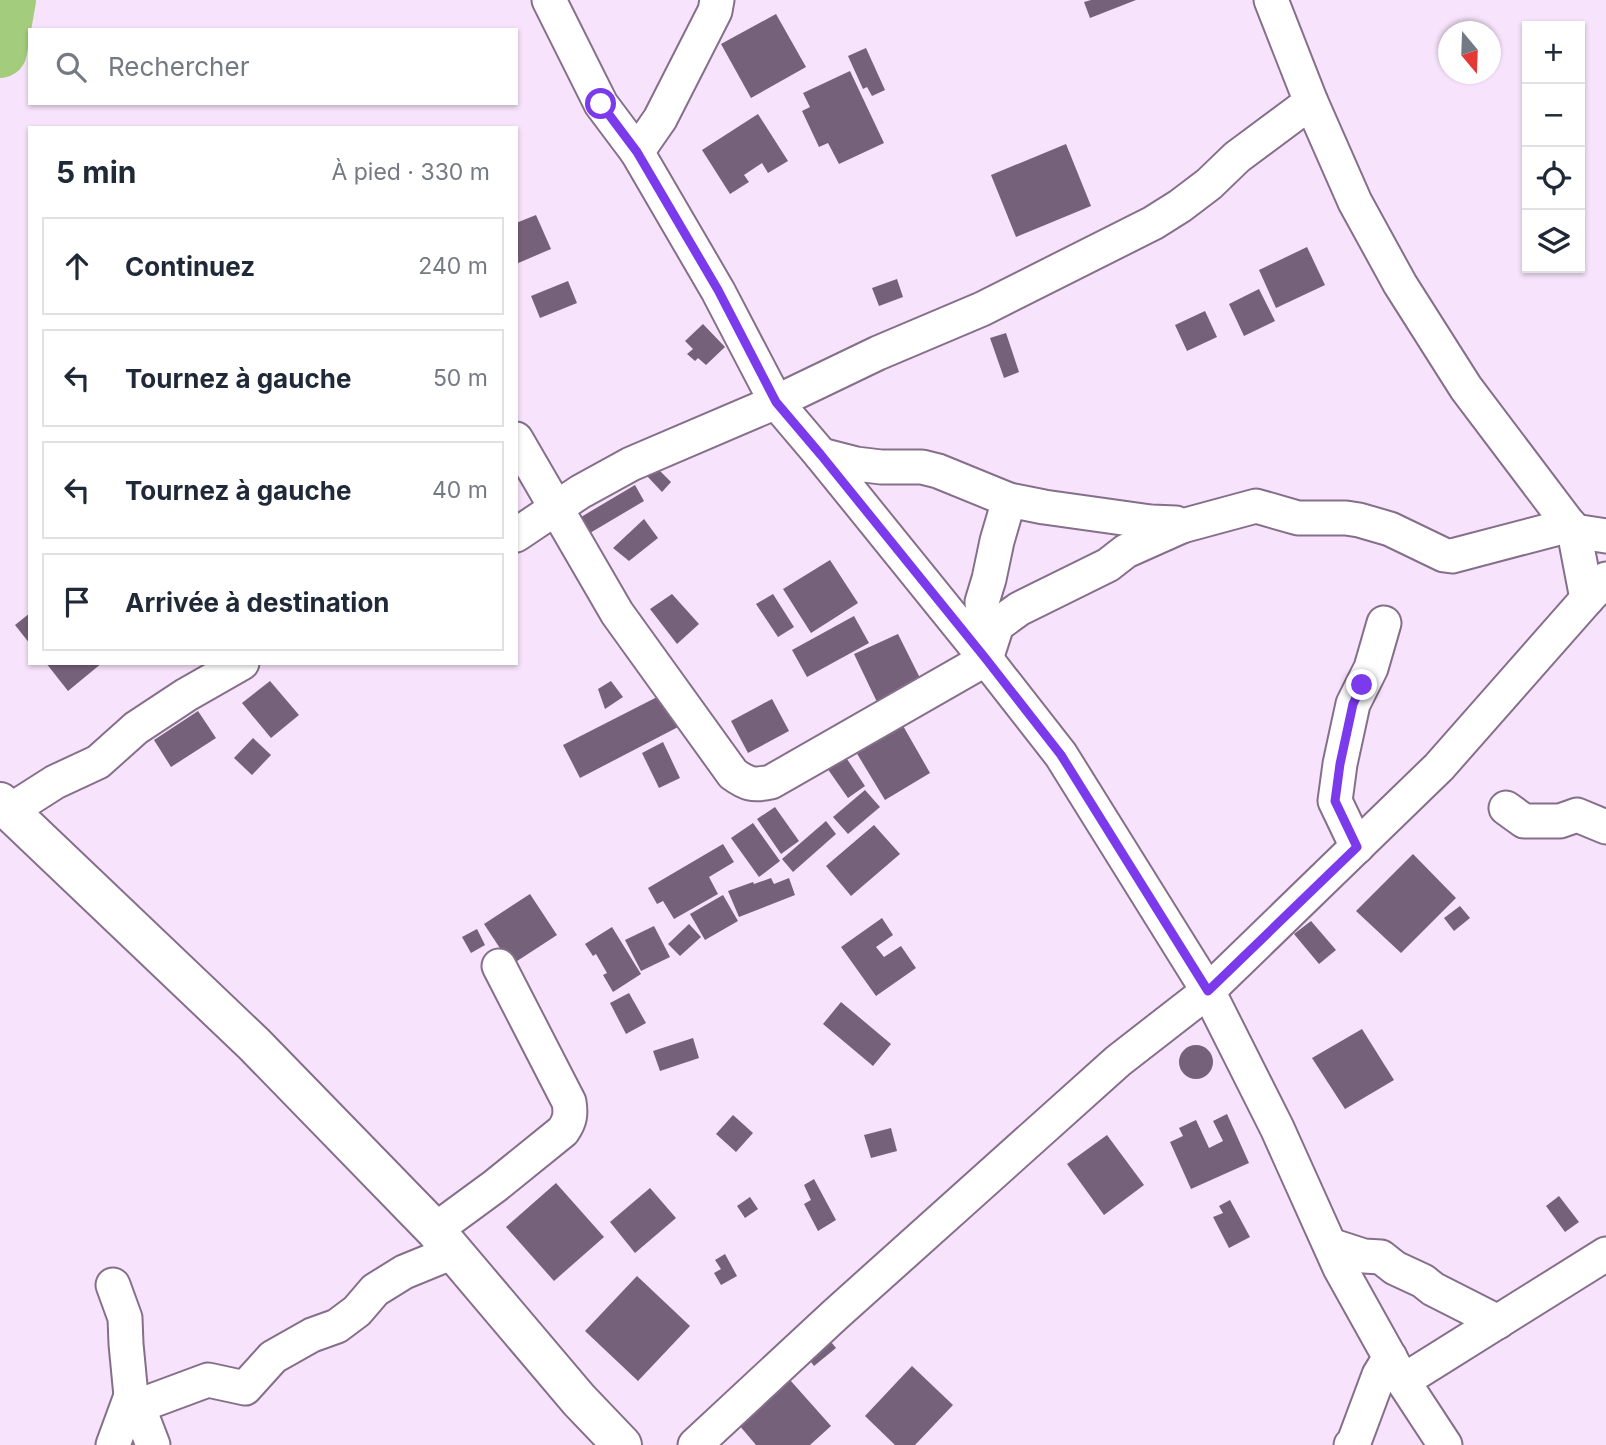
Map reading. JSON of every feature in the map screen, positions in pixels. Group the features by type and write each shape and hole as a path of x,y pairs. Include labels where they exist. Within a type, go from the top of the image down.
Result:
{"street":[{"path":"549,0 601,104 637,152 718,290 776,402 1061,755 1208,991 1277,1128 1340,1268 1396,1369 1445,1445"},
{"path":"637,152 660,119 715,11 716,0"},
{"path":"695,1445 836,1314 1108,1070 1208,991 1439,767 1596,589 1583,531 1466,388 1400,284 1355,202 1311,102 1271,0"},
{"path":"518,534 580,492 631,464 982,309 1153,223 1209,184 1237,158 1311,102"},
{"path":"518,442 617,613 733,774 744,782 758,785 771,782 986,659 997,625 1019,609 1108,565 1126,551 1182,526 1256,506 1298,518 1359,520 1390,529 1444,555 1452,556 1583,531"},
{"path":"821,455 881,467 922,467 939,471 1009,500 1044,507 1176,523 1182,526"},
{"path":"986,659 982,602 1009,500"},
{"path":"1357,847 1335,801 1353,704 1371,668 1384,623"},
{"path":"238,665 136,728 98,762 4,807 254,1044 444,1241 579,1400 622,1445"},
{"path":"1506,808 1524,821 1560,821 1577,815 1606,827"},
{"path":"113,1445 135,1401 208,1380 245,1388 273,1357 312,1335 337,1326 357,1311 375,1290 404,1272 444,1241 495,1186 564,1132 571,1113 569,1102 499,966"},
{"path":"1330,1245 1364,1256 1381,1257 1395,1268 1498,1322"},
{"path":"1351,1445 1379,1375 1498,1322 1606,1254"},
{"path":"113,1286 125,1318 126,1345 135,1401 153,1445"}],"building":[{"path":"1136,0 1090,18 1084,2"},
{"path":"776,14 806,67 751,98 721,44"},
{"path":"866,48 885,90 872,96 867,87 863,89 848,56"},
{"path":"850,71 884,143 839,164 828,143 819,147 802,111 810,107 803,93"},
{"path":"758,114 788,161 768,173 762,163 744,175 749,182 730,194 702,150"},
{"path":"1066,144 1091,206 1016,237 991,175"},
{"path":"536,215 551,249 518,263 518,222"},
{"path":"1307,247 1325,285 1276,308 1259,270"},
{"path":"897,279 903,297 879,306 872,288"},
{"path":"568,281 577,303 540,318 531,296"},
{"path":"1259,289 1275,321 1244,336 1229,304"},
{"path":"1205,311 1217,337 1187,351 1175,325"},
{"path":"703,324 725,347 706,365 687,354 693,349 685,341"},
{"path":"1006,333 1019,372 1004,378 990,338"},
{"path":"656,467 671,482 662,492 647,476"},
{"path":"635,485 644,501 590,533 581,517"},
{"path":"644,519 658,538 629,561 613,548"},
{"path":"830,560 858,603 811,633 783,589"},
{"path":"672,594 699,624 677,644 650,609"},
{"path":"773,594 794,627 778,637 756,604"},
{"path":"28,615 28,641 15,625"},
{"path":"854,616 869,643 807,677 792,650"},
{"path":"898,634 920,678 877,702 854,654"},
{"path":"48,665 100,665 68,691"},
{"path":"270,681 299,715 271,738 242,703"},
{"path":"611,681 623,697 605,709 598,689"},
{"path":"663,694 680,726 580,778 563,745"},
{"path":"772,699 789,731 748,753 731,721"},
{"path":"198,711 216,738 171,767 154,740"},
{"path":"902,724 930,773 885,800 856,752"},
{"path":"253,738 271,755 252,775 234,758"},
{"path":"663,742 680,778 659,788 642,753"},
{"path":"845,756 865,786 848,798 827,768"},
{"path":"865,790 880,807 848,834 833,817"},
{"path":"775,807 799,841 781,854 757,819"},
{"path":"826,821 836,834 793,872 782,859"},
{"path":"753,823 780,861 759,877 731,838"},
{"path":"874,825 900,854 851,896 826,866"},
{"path":"723,844 734,862 709,877 718,894 674,919 663,901 657,904 648,888"},
{"path":"1413,854 1456,898 1401,953 1356,911"},
{"path":"771,878 774,884 789,878 795,895 739,917 728,891"},
{"path":"530,894 557,935 511,965 484,924"},
{"path":"723,895 738,921 705,940 690,914"},
{"path":"1460,906 1470,918 1454,931 1444,918"},
{"path":"882,918 893,935 876,947 884,957 901,946 916,968 876,996 841,947"},
{"path":"1311,921 1336,950 1319,964 1294,934"},
{"path":"689,924 701,937 680,956 668,944"},
{"path":"654,926 670,957 641,971 625,940"},
{"path":"612,927 641,974 613,992 603,975 607,973 596,954 593,956 585,944"},
{"path":"477,929 485,945 471,953 462,937"},
{"path":"629,993 646,1023 626,1034 610,1003"},
{"path":"841,1002 891,1044 873,1066 823,1024"},
{"path":"1362,1029 1394,1080 1345,1109 1312,1058"},
{"path":"693,1038 699,1058 660,1071 653,1051"},
{"path":"1196,1045 1208,1050 1213,1062 1208,1074 1196,1079 1184,1074 1179,1062 1184,1050"},
{"path":"1227,1114 1249,1163 1191,1189 1170,1142 1183,1136 1179,1128 1196,1120 1209,1148 1223,1141 1213,1121"},
{"path":"733,1115 753,1133 736,1152 716,1134"},
{"path":"891,1128 897,1151 871,1158 864,1135"},
{"path":"1107,1135 1144,1185 1104,1215 1067,1164"},
{"path":"814,1179 836,1220 818,1231 804,1204 811,1200 804,1185"},
{"path":"556,1183 604,1237 554,1281 506,1227"},
{"path":"650,1188 676,1218 635,1253 610,1222"},
{"path":"1559,1196 1579,1222 1565,1232 1546,1206"},
{"path":"750,1197 758,1209 745,1218 737,1206"},
{"path":"1230,1200 1250,1237 1229,1248 1213,1217 1223,1213 1219,1206"},
{"path":"725,1254 737,1276 721,1285 714,1273 721,1269 715,1260"},
{"path":"637,1276 690,1326 638,1381 585,1331"},
{"path":"827,1337 836,1348 814,1366 806,1355"},
{"path":"912,1366 953,1405 915,1445 895,1445 865,1416"},
{"path":"790,1380 831,1426 810,1445 756,1445 739,1425"}],"waterway":[{"path":"0,51 9,0"}],"route":[{"path":"601,104 637,152 718,290 776,402 1061,755 1208,991 1357,847 1335,801 1353,704 1362,685"}]}
